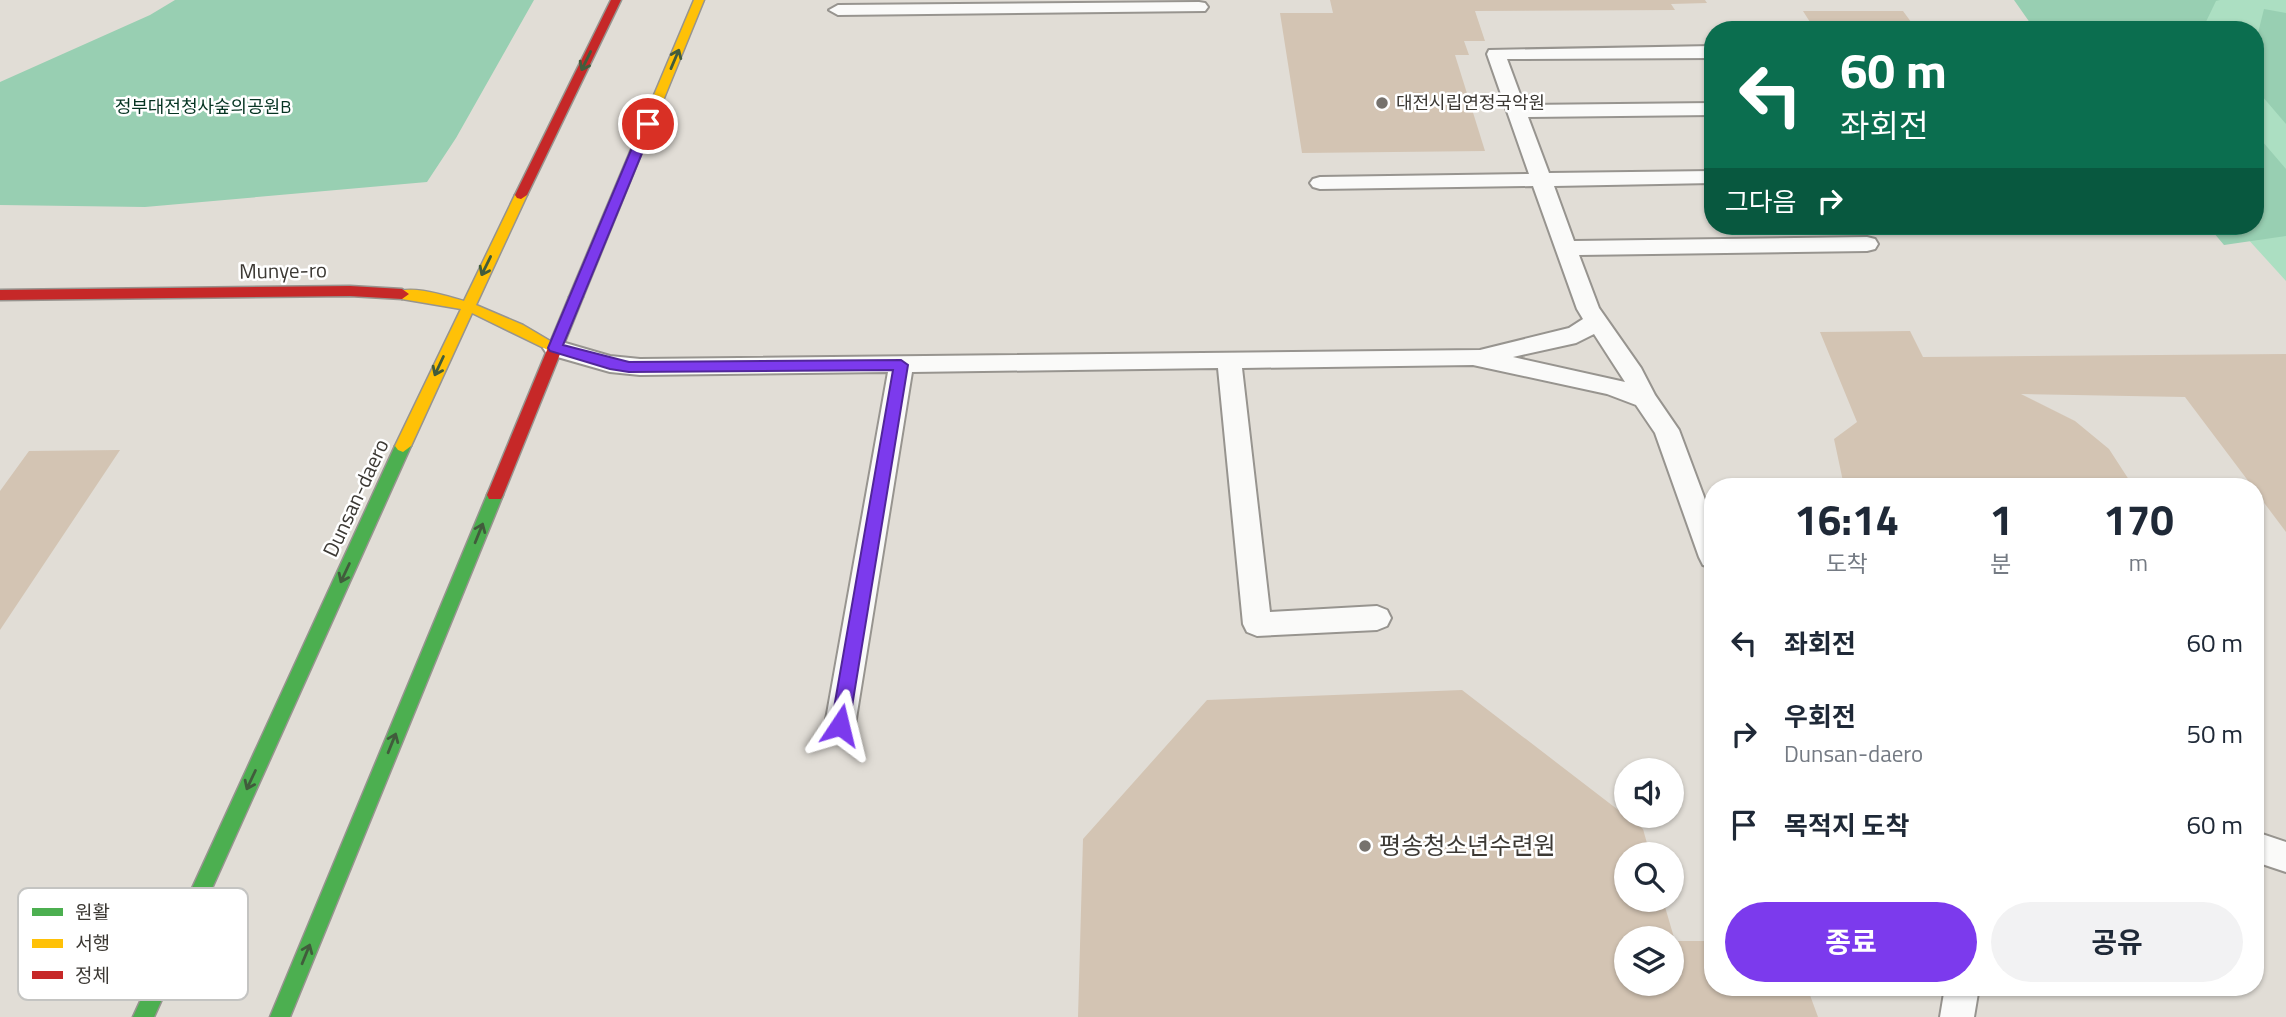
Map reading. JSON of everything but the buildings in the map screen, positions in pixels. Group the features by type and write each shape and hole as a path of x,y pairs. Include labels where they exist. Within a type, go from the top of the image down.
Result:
{"main road":[{"name":"Dunsan-daero","path":"202,888 468,304 616,0"},
{"path":"279,1017 699,0"},
{"name":"Munye-ro","path":"0,295 350,291 409,294 468,304 499,317 555,348"},
{"name":"Dunsan-daero","path":"143,1017 151,1000"}],"lane":[{"path":"838,10 1199,7"},
{"path":"1704,52 1496,54 1588,309 1633,374 1645,400 1667,430 1704,532"},
{"path":"1517,111 1704,109"},
{"path":"1320,183 1704,177"},
{"path":"1566,248 1867,244"},
{"path":"555,348 629,367 1473,357 1531,347 1576,335 1597,321"},
{"path":"1473,357 1611,386 1645,400"},
{"path":"1229,360 1257,624 1377,618"},
{"path":"840,725 901,365"},
{"path":"2264,850 2286,857"},
{"path":"1957,1017 1960,996"}],"green space":[{"name":"정부대전청사숲의공원B","path":"175,0 534,0 456,138 427,182 145,207 0,205 0,82 150,15"},
{"path":"2014,0 2220,0 2216,1 2206,21 2029,21"},
{"path":"2031,0 2286,0 2286,281 2244,235 2264,235 2264,21 2050,21"},
{"path":"2264,9 2286,13 2286,124 2264,98 2264,21 2261,21"},
{"path":"2264,143 2286,169 2286,236 2224,245 2216,235 2264,235"}],"traffic: fast":[{"path":"202,888 403,446"},
{"path":"280,1017 495,495"},
{"path":"143,1017 151,1000"}],"traffic: slow":[{"path":"576,297 699,0"},
{"path":"403,446 521,195"},
{"path":"402,294 463,305 500,319 555,348"}],"traffic: jam":[{"path":"521,195 616,0"},
{"path":"0,295 350,291 402,294"},
{"path":"495,495 576,297"}],"place":[{"name":"대전시립연정국악원","path":"1382,103"},
{"name":"평송청소년수련원","path":"1365,846"}],"route":[{"path":"648,124 555,348 629,367 901,365 840,725"}]}
